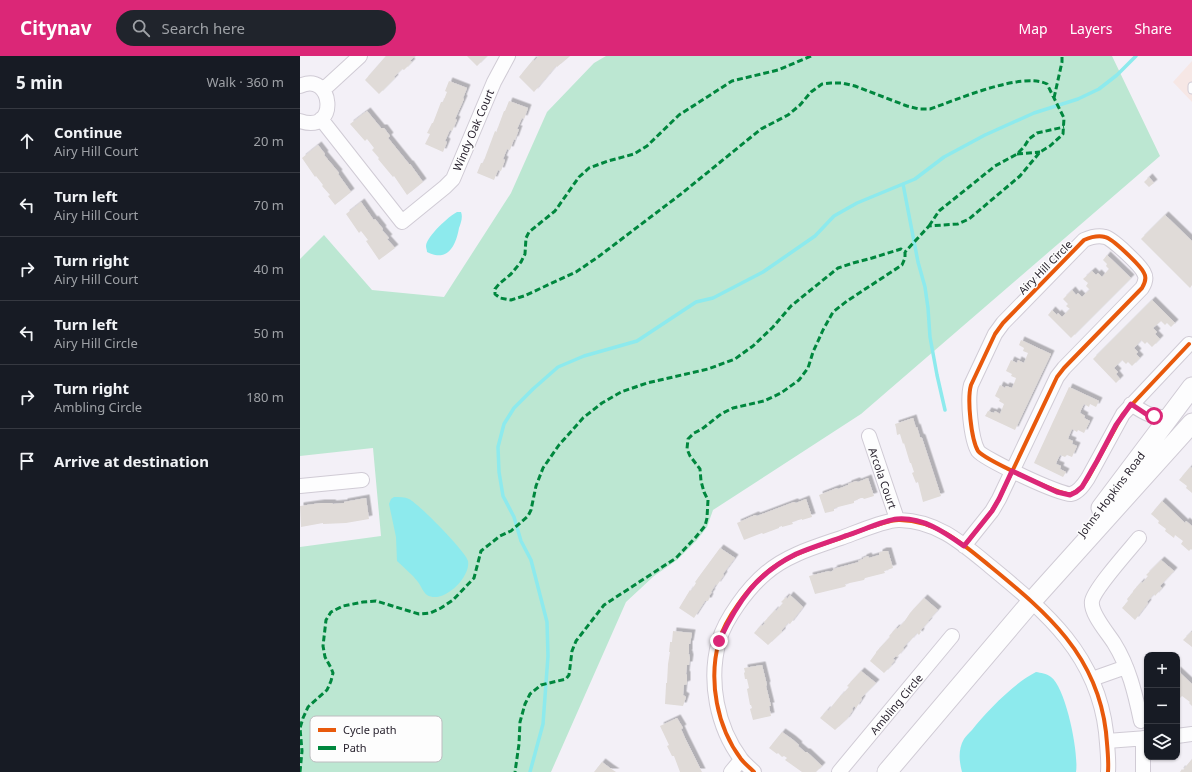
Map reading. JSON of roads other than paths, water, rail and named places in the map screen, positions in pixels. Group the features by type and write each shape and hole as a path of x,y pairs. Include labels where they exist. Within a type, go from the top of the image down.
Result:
{"street":[{"path":"323,90 360,56"},
{"name":"Windy Oak Court","path":"321,119 402,222 445,187 453,178 494,82 508,56"},
{"path":"300,86 309,84 317,85 323,90 328,98 326,113 321,119 314,123 300,121"},
{"name":"Airy Hill Circle","path":"964,546 995,505 1012,471 1057,377 1142,288 1145,282 1144,271 1107,237 1092,236 1084,240 1003,323 994,334 971,386 968,402 975,443 979,452 986,458 1012,471"},
{"path":"1012,471 1057,492 1070,495 1076,492 1082,487 1116,425 1131,404 1189,344"},
{"name":"Johns Hopkins Road","path":"1032,601 1192,387"},
{"path":"1131,404 1146,414 1168,418"},
{"name":"Johns Hopkins Road","path":"887,772 1032,601 1192,423"},
{"name":"Arcola Court","path":"869,436 897,519"},
{"path":"300,486 362,480"},
{"path":"754,772 741,760 723,726 716,704 715,682 719,641 737,605 766,573 798,553 897,519 928,524 938,528 964,546 1032,601 1059,628 1092,679 1099,698 1107,741 1108,772"},
{"path":"1139,538 1097,590 1092,602 1094,614 1126,666 1132,682 1141,720"},
{"name":"Ambling Circle","path":"839,772 952,636"},
{"path":"1092,679 1126,666"},
{"path":"1180,736 1192,734"},
{"path":"1107,741 1144,738"},
{"path":"731,772 741,760"},
{"path":"1144,760 1144,772"}],"water":[{"path":"457,212 461,212 462,220 456,240 450,250 446,254 440,255 434,255 427,252 426,246 430,237 444,222"},
{"path":"394,497 406,498 414,503 442,528 468,561 468,567 461,581 448,593 433,597 427,595 416,579 397,561 396,537 389,504 391,499"},
{"path":"1036,672 1051,677 1057,683 1062,694 1073,736 1076,772 962,772 960,751 965,738 1001,698 1019,683"}],"waterway":[{"path":"530,772 543,724 548,656 547,622 531,560 521,541 514,517 503,496 499,472 498,447 504,424 514,408 558,367 584,356 637,341 696,302 713,298 763,272 815,236 834,216 857,203 915,179 944,157 985,135 1034,113 1078,99 1099,89 1117,75 1136,56"},
{"path":"903,184 918,262 925,287 930,337 945,410"}]}
